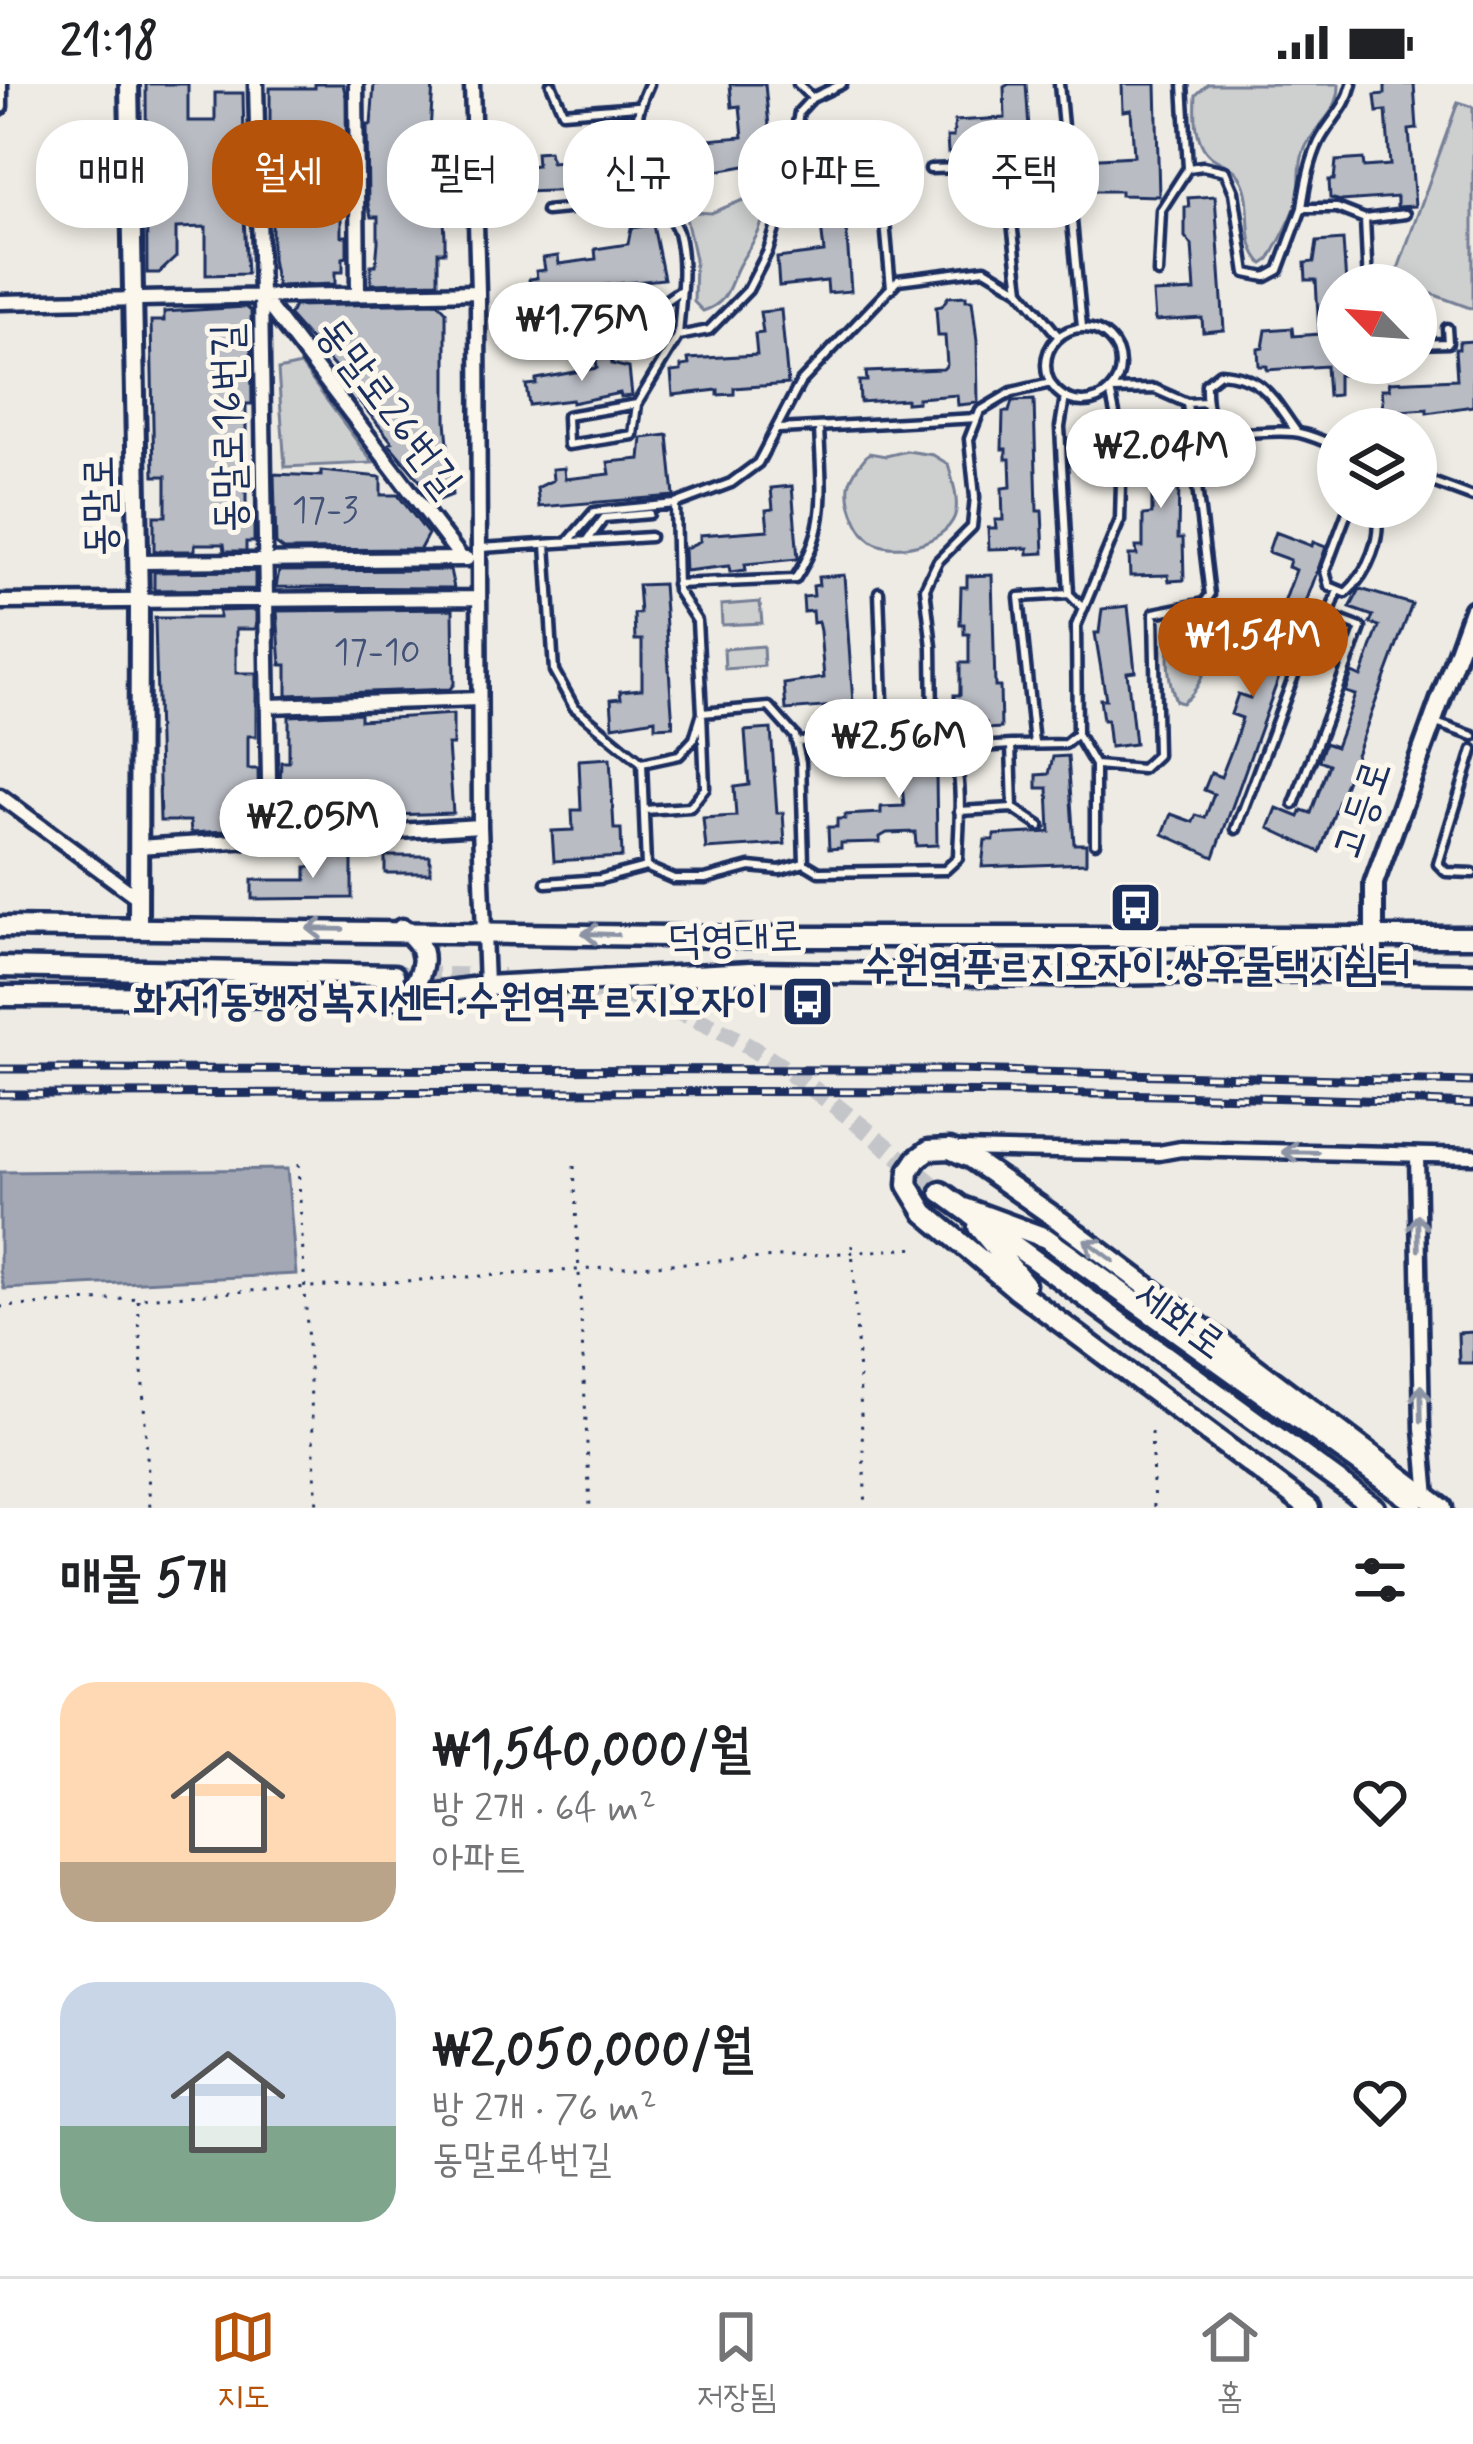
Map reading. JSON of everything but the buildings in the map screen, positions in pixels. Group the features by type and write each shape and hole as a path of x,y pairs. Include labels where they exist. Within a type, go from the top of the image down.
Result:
{"main road":[{"name":"덕영대로","path":"0,927 745,937 1473,937"},
{"path":"402,929 425,956 422,972 405,997"},
{"path":"0,967 394,976"},
{"name":"덕영대로","path":"0,996 405,997 486,986 751,972 1473,973"},
{"path":"1309,1508 1016,1289 925,1214 908,1185 909,1171 929,1150 950,1149 970,1158 1060,1221 1431,1504"},
{"name":"세화로","path":"941,1192 1375,1508"},
{"path":"964,1208 1046,1238 1431,1504"},
{"path":"964,1208 1017,1277 1327,1508"}],"street":[{"path":"0,84 0,106"},
{"name":"동말로","path":"130,84 139,602 138,927"},
{"name":"동말로26번길","path":"256,84 261,296 462,560"},
{"name":"동말로26번길","path":"356,84 358,293"},
{"path":"472,84 486,986"},
{"name":"동말로26번길","path":"0,302 478,292"},
{"name":"동말로16번길","path":"261,296 270,840"},
{"name":"동말로16번길","path":"138,562 462,560 478,554"},
{"path":"0,602 478,598"},
{"name":"고등로","path":"1374,971 1374,883 1473,610"},
{"path":"268,706 479,699"},
{"path":"0,796 137,898"},
{"path":"137,847 480,826"},
{"path":"950,1149 1473,1156"},
{"path":"1417,1155 1422,1427 1431,1504"}],"lane":[{"path":"551,84 563,112 638,106"},
{"path":"636,120 649,84"},
{"path":"798,84 812,98"},
{"path":"678,337 709,330 748,290 768,251 783,205 799,112 812,98 842,84"},
{"path":"1059,84 1082,327"},
{"path":"1158,273 1161,210 1188,168 1183,84"},
{"path":"1188,168 1203,166 1225,172 1234,192 1246,273 1266,277 1279,270 1320,140 1347,106 1352,84"},
{"path":"930,169 992,167 1006,172 1020,290"},
{"path":"1302,208 1337,208 1365,219 1405,214"},
{"path":"546,211 563,209"},
{"path":"1365,219 1367,264"},
{"path":"638,404 567,416 568,445 633,435 638,404 678,337 683,258 676,228"},
{"path":"886,228 891,288"},
{"path":"568,542 594,512 675,504 730,483 758,463 800,383 898,280 985,268 1020,290 1059,337"},
{"path":"546,315 658,306 681,290"},
{"path":"1095,843 1095,765 1077,734 1076,626 1120,520 1122,447 1110,391 1119,375 1118,350 1102,332 1082,327 1059,337 1046,362 1051,383 1065,397 1083,402 1110,391 1155,389 1187,403 1206,402"},
{"path":"1437,343 1448,343 1447,328"},
{"path":"1296,431 1268,392 1246,375 1220,373 1206,384 1210,419 1217,429 1242,434 1296,431 1317,439"},
{"path":"546,883 600,879 646,867 674,879 705,879 750,867 780,870 804,863 820,872 945,870 958,858 960,773 942,732 933,723 926,588 938,561 972,526 975,497 969,440 980,411 1012,392 1051,383"},
{"path":"1065,397 1060,427 1069,594 1083,608"},
{"path":"1095,765 1142,769 1157,755 1154,613 1204,603 1210,595 1187,403"},
{"path":"779,429 977,418"},
{"path":"676,584 795,579 815,549 821,511 819,427"},
{"path":"1437,484 1473,497"},
{"path":"644,810 690,807 705,788 698,621 676,584 675,504"},
{"path":"587,541 604,518 649,514"},
{"path":"1341,528 1325,572 1328,586 1346,592 1361,579 1380,528"},
{"path":"478,554 546,544 650,538"},
{"path":"546,544 554,670 574,707 642,763 646,867"},
{"path":"1329,616 1338,590"},
{"path":"879,592 884,727"},
{"path":"1034,744 1019,597 1069,594"},
{"path":"1236,829 1318,612 1361,628 1294,804"},
{"path":"702,713 770,707 796,742 801,762 804,863"},
{"path":"642,763 679,755 694,739 702,713"},
{"path":"1432,722 1473,736"},
{"path":"796,742 853,739 884,727 933,723"},
{"path":"949,749 1065,744 1077,734"},
{"path":"1011,745 1013,808"},
{"path":"1473,750 1438,864 1446,872 1473,874"},
{"path":"959,812 1013,808 1040,826"}],"path":[{"path":"298,1164 316,1508"},
{"path":"574,1166 590,1508"},
{"path":"852,1245 866,1508"},
{"path":"0,1307 919,1249"},
{"path":"138,1299 150,1508"},
{"path":"1151,1432 1154,1508"}],"shaded area":[{"path":"1208,84 1339,84 1331,111 1304,151 1293,213 1263,264 1252,245 1242,181 1207,152 1199,137 1196,95"},
{"path":"1458,102 1473,107 1473,309 1437,296 1437,264 1400,264"},
{"path":"738,202 738,228 760,228 723,298 703,311 694,302 695,259 688,228 714,228 714,212"},
{"path":"301,365 373,463 285,467 278,370"},
{"path":"907,451 933,455 948,464 956,511 935,537 911,546 887,547 871,540 860,527 849,486 869,453 886,456"},
{"path":"760,602 762,623 722,625 721,605"},
{"path":"1201,609 1214,618 1210,653 1197,687 1182,703 1176,701 1172,689 1169,646 1179,622"},
{"path":"763,646 764,666 725,669 724,649"},
{"path":"287,1169 296,1274 4,1289 0,1172"}],"tunnel":[{"path":"394,975 504,977"},
{"path":"566,986 648,1001 729,1035 804,1082 941,1192"}],"railway":[{"path":"0,1069 953,1070 1473,1082"},
{"path":"0,1094 921,1092 1473,1104"}],"place":[{"name":"수원역푸르지오자이.쌍우물택시쉼터","path":"1136,908"},
{"name":"화서1동행정복지센터.수원역푸르지오자이","path":"808,1002"}]}
